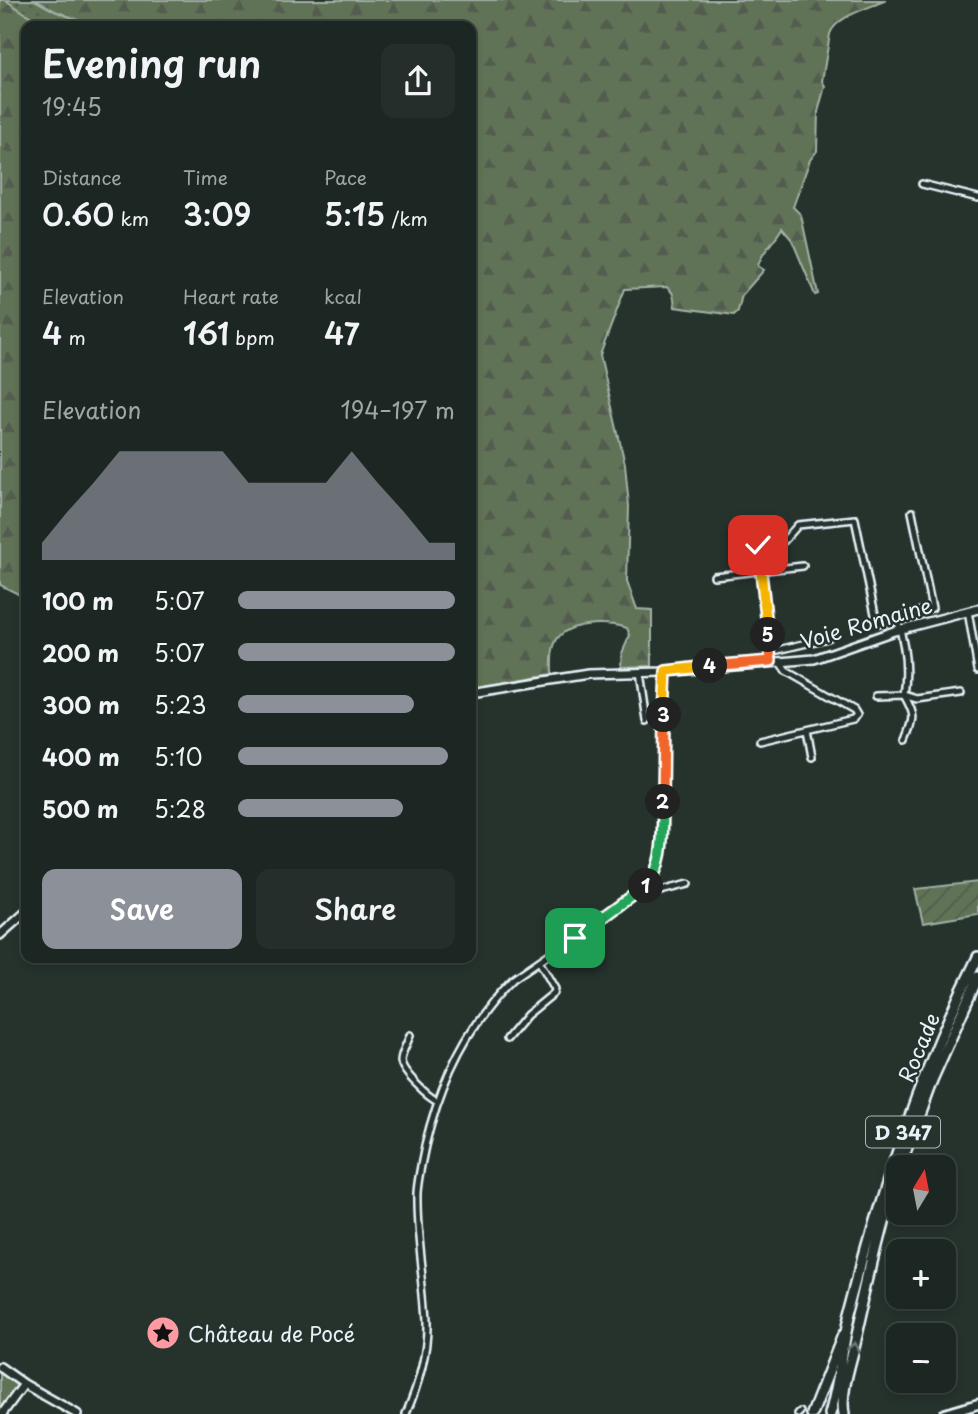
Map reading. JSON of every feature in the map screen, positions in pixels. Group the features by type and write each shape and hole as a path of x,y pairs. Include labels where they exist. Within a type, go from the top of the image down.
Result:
{"main road":[{"name":"Rocade","path":"830,1414 850,1314 880,1202 904,1128 941,1036 978,957"},
{"name":"D 347","path":"904,1155 932,1080 978,977"},
{"name":"D 347","path":"844,1414 843,1400 886,1215"},
{"name":"Rocade","path":"812,1414 850,1314"},
{"path":"944,1414 978,1404"}],"street":[{"path":"922,184 978,198"},
{"path":"760,741 853,719 857,715 854,710 786,671 775,661 770,652 756,540 783,541 798,525 855,519 878,623 932,608 912,512"},
{"path":"714,576 803,566"},
{"name":"Voie Romaine","path":"476,692 578,675 814,659 901,630 978,609"},
{"path":"968,611 978,670"},
{"path":"897,619 901,630 907,678 904,695 914,712 914,720 906,740"},
{"path":"770,652 828,638"},
{"path":"640,671 647,721"},
{"path":"406,1414 421,1370 427,1323 419,1259 417,1192 429,1130 438,1101 461,1044 481,1013 513,979 643,889 650,881 660,857 666,671"},
{"path":"876,696 894,694 917,699 961,692"},
{"path":"807,730 812,757"},
{"path":"643,889 649,894 688,884"},
{"path":"0,935 21,916"},
{"path":"507,1039 527,1015 554,993 555,989 539,961"},
{"path":"410,1035 401,1057 402,1067 429,1096 438,1101"},
{"path":"0,1367 77,1414"},
{"path":"2,1414 24,1384"}],"green space":[{"path":"0,0 5,0 37,21 21,21 21,596 0,585"},
{"path":"5,0 35,0 81,21 36,21"},
{"path":"35,0 886,0 846,17 830,34 822,81 825,86 818,112 817,151 810,160 793,207 801,215 818,294 815,295 792,240 782,228 760,261 758,266 764,270 742,295 738,311 734,315 675,307 672,293 666,287 625,289 600,355 625,464 629,506 627,581 637,609 652,610 652,666 621,667 622,653 630,635 627,628 586,625 566,631 558,638 552,652 552,674 476,687 476,21 81,21"},
{"path":"978,882 978,914 923,923 915,889"},
{"path":"0,1371 17,1385 0,1408"}],"place":[{"name":"Château de Pocé","path":"163,1333"}],"route":[{"path":"575,938 643,889 656,871 662,839 666,671 771,661 758,545"}]}
